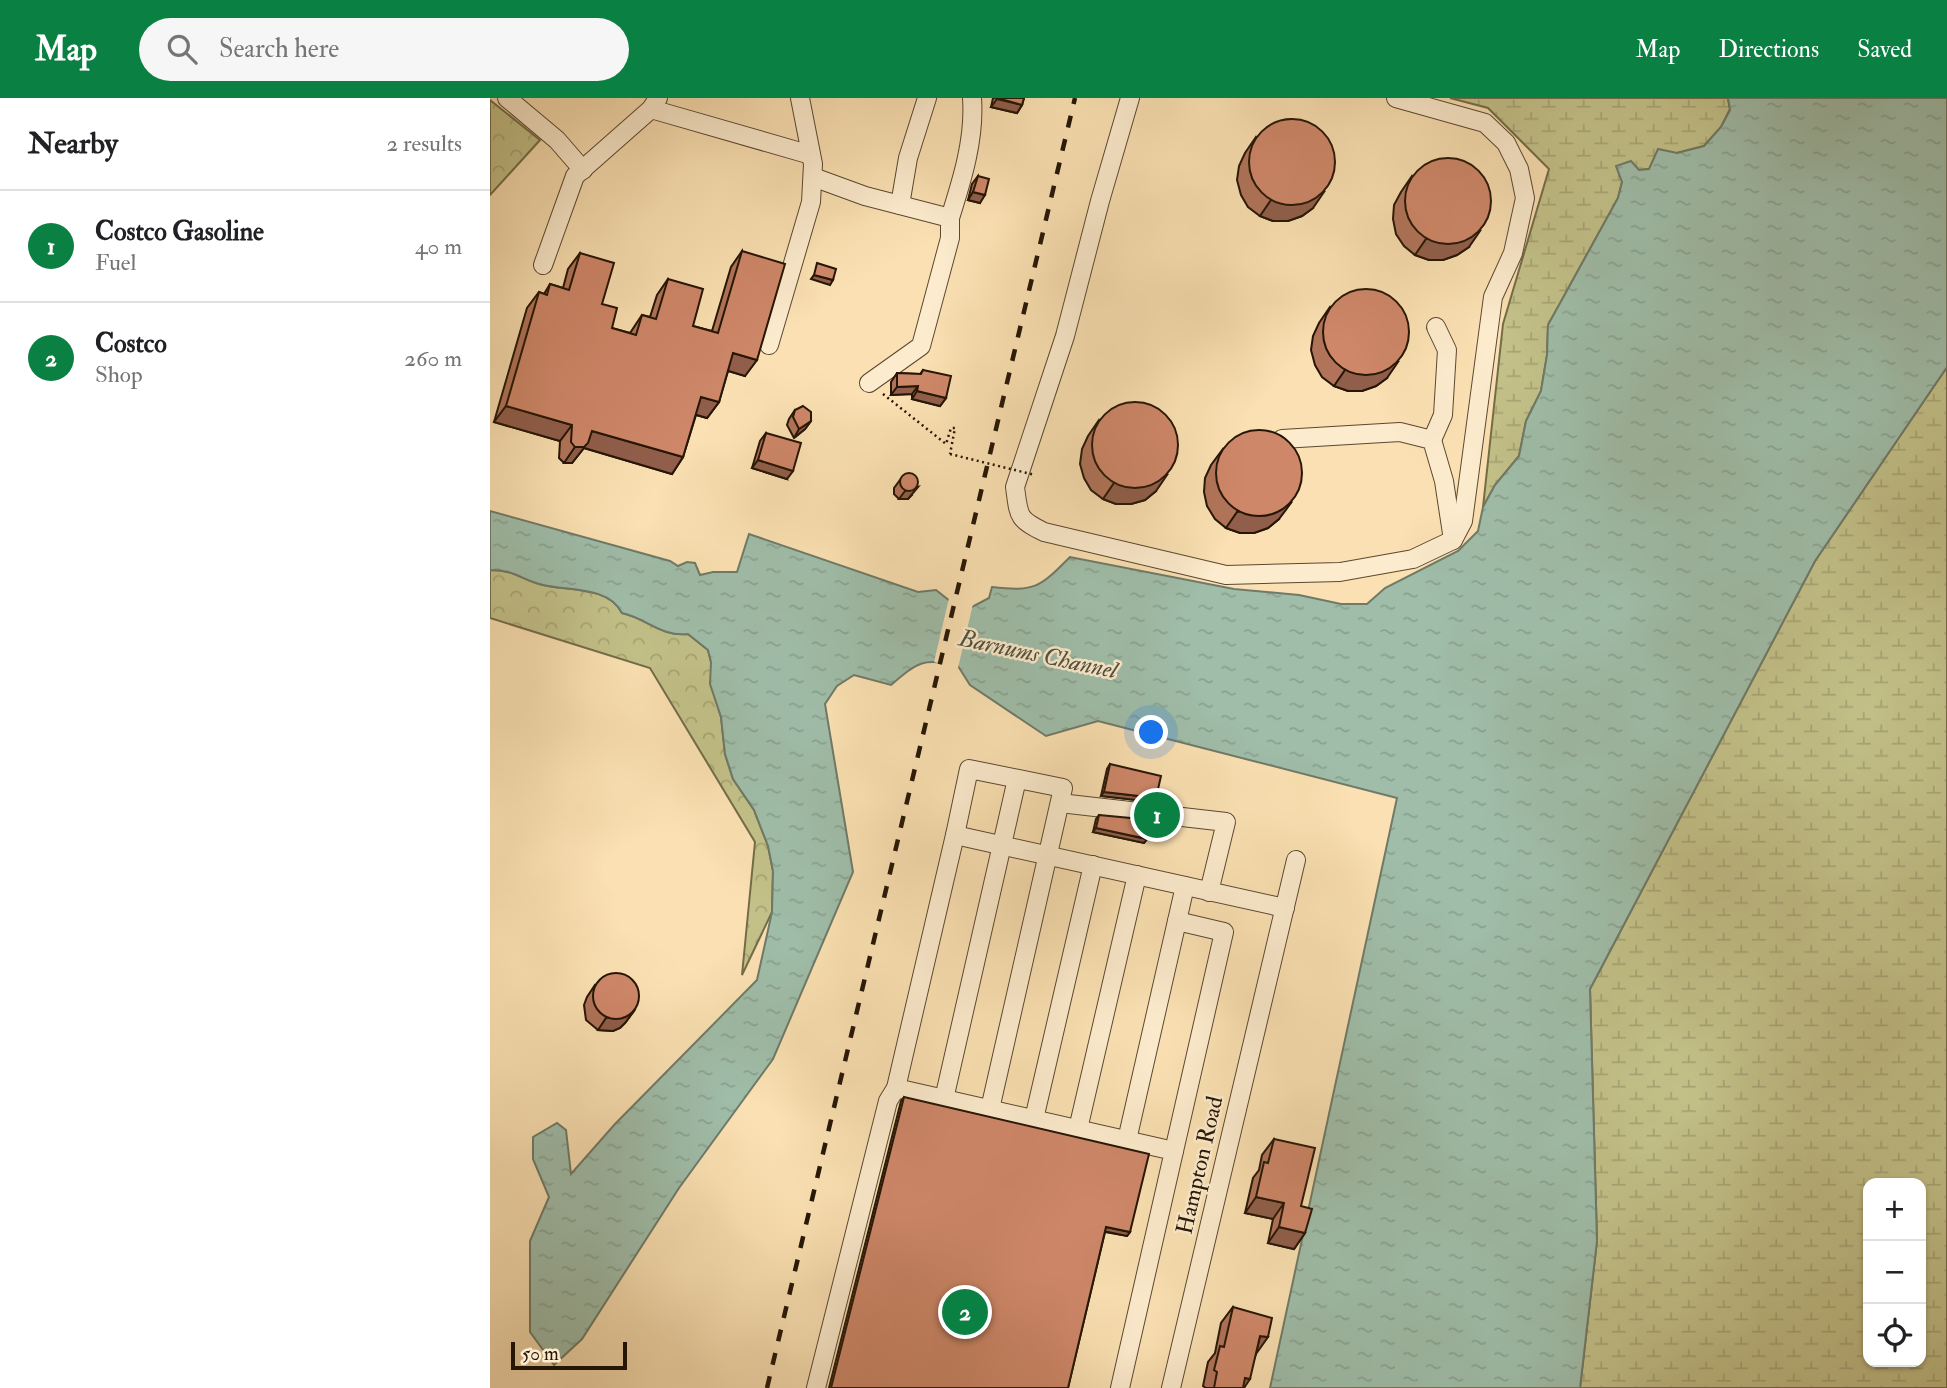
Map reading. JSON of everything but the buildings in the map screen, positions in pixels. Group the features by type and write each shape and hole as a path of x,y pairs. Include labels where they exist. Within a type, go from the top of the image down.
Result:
{"street":[{"path":"507,98 557,140 583,170"},
{"path":"769,345 811,202 811,155 800,98"},
{"path":"900,205 908,158 926,98"},
{"path":"869,383 921,346 950,238 950,218 961,186 974,120 972,98"},
{"path":"1130,98 1065,336 1015,488 1018,510 1024,522 1044,532 1226,575 1340,572 1413,559 1452,540 1463,521 1493,297 1513,253 1525,198 1520,169 1506,143 1485,123 1396,98"},
{"path":"542,265 575,176 654,103 811,155"},
{"path":"813,177 950,218"},
{"path":"1436,327 1447,350 1443,415 1432,440 1444,481 1452,540"},
{"path":"1282,439 1401,432 1432,440"},
{"path":"816,1388 888,1101 896,1088 969,769 1063,788 990,1109"},
{"path":"944,1099 1017,779"},
{"path":"1060,803 1226,822 1209,891"},
{"path":"955,835 1285,908"},
{"name":"Hampton Road","path":"1171,1388 1296,860"},
{"path":"1034,1119 1093,865"},
{"path":"1077,1129 1137,875"},
{"path":"1126,1140 1185,886"},
{"path":"1120,1388 1224,932 1177,921"},
{"path":"896,1088 1174,1151"}],"path":[{"path":"869,383 946,444 950,428 955,428 950,454 1035,475"}],"green space":[{"path":"1450,98 1728,98 1730,109 1721,127 1704,146 1677,153 1649,169 1639,170 1622,182 1618,198 1548,325 1547,355 1541,391 1526,421 1519,456 1495,485 1483,507 1503,324 1549,169 1488,108"},
{"path":"490,100 540,140 490,195"},
{"path":"1947,367 1947,1388 1580,1388 1597,1241 1590,989 1815,561"},
{"path":"490,570 512,573 543,585 598,594 616,604 622,613 670,633 688,634 708,650 711,684 721,717 725,754 733,779 754,810 768,846 773,871 772,912 742,975 755,842 650,668 490,618"}],"water":[{"name":"Barnums Channel","path":"1728,98 1947,98 1947,367 1815,561 1590,989 1597,1241 1580,1388 1270,1388 1397,798 1098,721 1046,736 970,685 958,666 937,662 915,667 891,685 854,675 837,686 825,704 853,872 773,1059 679,1188 582,1339 554,1365 530,1332 530,1241 549,1197 533,1159 533,1137 557,1123 566,1130 571,1174 615,1124 757,980 772,912 773,871 768,846 754,810 733,779 725,754 721,717 710,684 711,662 708,650 688,634 670,633 622,613 616,604 598,594 543,585 512,573 490,570 490,511 670,561 678,566 687,562 695,563 700,575 737,572 749,534 918,592 936,590 950,601 972,607 989,598 992,587 1028,588 1044,581 1070,557 1234,589 1299,595 1341,604 1367,604 1385,588 1458,551 1478,531 1483,507 1495,485 1519,456 1526,421 1541,391 1547,355 1548,325 1618,198 1622,182 1616,166 1631,161 1639,170 1649,169 1658,149 1677,153 1704,146 1721,127 1730,110"}],"pier":[{"path":"949,598 973,604 958,668 934,662"}],"railway":[{"path":"767,1388 1075,98"}],"place":[{"name":"Costco Gasoline","path":"1157,815"},
{"name":"Costco","path":"965,1312"}]}
